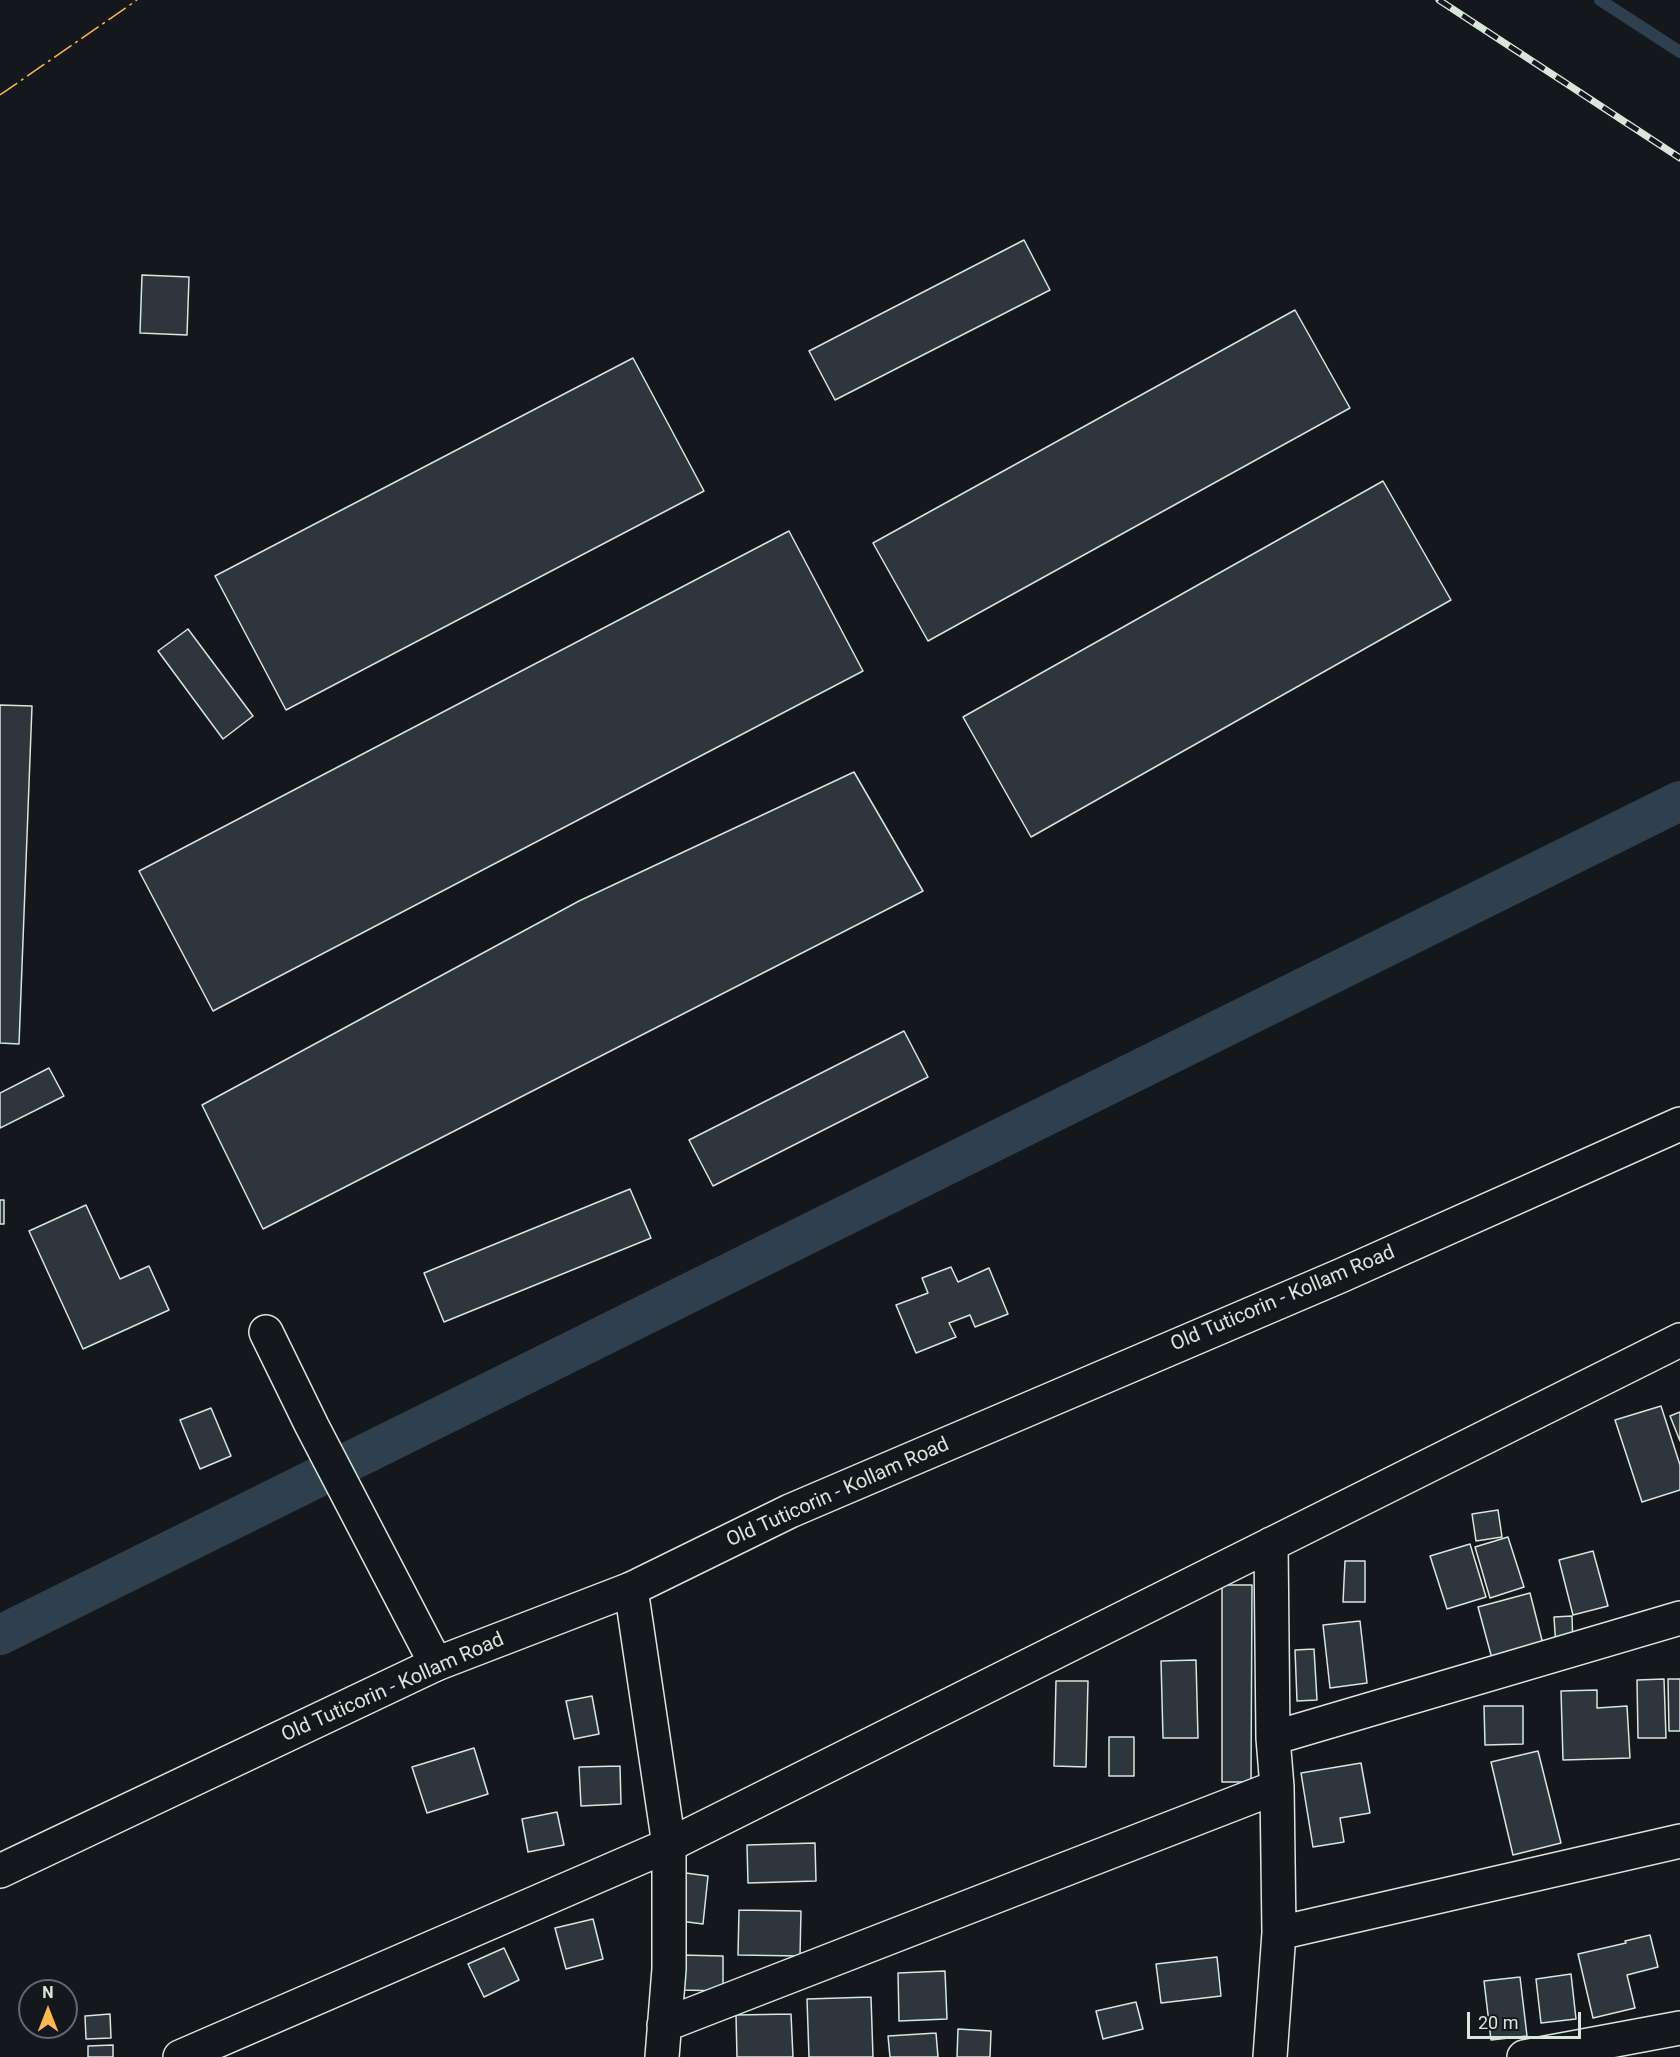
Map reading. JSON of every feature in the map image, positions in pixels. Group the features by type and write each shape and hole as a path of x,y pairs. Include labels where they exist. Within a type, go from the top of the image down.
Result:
{"street":[{"name":"Old Tuticorin - Kollam Road","path":"0,1870 436,1664 631,1589 790,1511 1329,1281 1680,1124"},
{"path":"266,1332 312,1426 436,1664"},
{"path":"180,2057 669,1845 1680,1340"},
{"path":"1270,2057 1279,1933 1277,1787 1273,1738 1271,1544"},
{"path":"631,1589 669,1845 669,1969 663,2041 1277,1787"},
{"path":"1273,1738 1680,1618"},
{"path":"1279,1933 1680,1841"},
{"path":"1524,2057 1680,2028"}],"building":[{"path":"1024,240 1050,290 835,400 809,351"},
{"path":"142,275 189,277 187,335 140,333"},
{"path":"1295,310 1350,408 928,641 873,543"},
{"path":"633,358 704,491 286,710 215,576"},
{"path":"1383,481 1451,600 1031,837 963,717"},
{"path":"789,531 863,671 213,1011 139,871"},
{"path":"188,629 253,716 223,739 158,651"},
{"path":"0,705 32,706 19,1044 0,1043"},
{"path":"854,772 923,891 263,1229 202,1105 579,901"},
{"path":"904,1031 928,1077 713,1186 689,1140"},
{"path":"49,1068 64,1096 0,1128 0,1093"},
{"path":"630,1189 651,1238 444,1322 424,1273"},
{"path":"0,1200 4,1200 4,1224 0,1224"},
{"path":"86,1205 120,1279 149,1266 169,1310 83,1349 29,1231"},
{"path":"951,1267 958,1282 989,1268 1008,1314 975,1327 970,1315 949,1323 956,1337 916,1353 896,1305 928,1293 922,1278"},
{"path":"1661,1406 1680,1465 1680,1490 1642,1502 1615,1420"},
{"path":"211,1408 231,1456 200,1469 180,1420"},
{"path":"1680,1412 1680,1441 1670,1416"},
{"path":"1498,1510 1502,1537 1476,1541 1472,1514"},
{"path":"1508,1537 1524,1587 1490,1598 1475,1547"},
{"path":"1470,1544 1486,1597 1447,1609 1430,1556"},
{"path":"1593,1551 1608,1606 1573,1615 1559,1560"},
{"path":"1345,1561 1365,1561 1365,1602 1343,1602"},
{"path":"1222,1585 1252,1585 1251,1782 1222,1782"},
{"path":"1530,1593 1545,1652 1494,1666 1478,1607"},
{"path":"1572,1616 1573,1647 1556,1648 1554,1617"},
{"path":"1360,1621 1367,1683 1330,1688 1323,1625"},
{"path":"1314,1649 1317,1700 1297,1701 1295,1650"},
{"path":"1196,1660 1198,1738 1163,1738 1161,1661"},
{"path":"1664,1679 1666,1738 1638,1738 1637,1680"},
{"path":"1668,1679 1680,1679 1680,1731 1669,1731"},
{"path":"1056,1681 1088,1681 1086,1767 1054,1766"},
{"path":"1597,1690 1597,1708 1627,1706 1630,1758 1563,1760 1561,1691"},
{"path":"592,1696 599,1734 574,1739 566,1701"},
{"path":"1484,1706 1523,1706 1523,1744 1485,1745"},
{"path":"1109,1737 1134,1737 1134,1776 1109,1776"},
{"path":"474,1748 488,1794 427,1813 412,1767"},
{"path":"1538,1751 1561,1843 1513,1855 1491,1762"},
{"path":"1361,1763 1370,1813 1340,1818 1344,1842 1313,1847 1301,1773"},
{"path":"620,1766 621,1804 581,1806 579,1767"},
{"path":"557,1812 564,1845 528,1852 522,1819"},
{"path":"815,1843 816,1881 748,1883 747,1845"},
{"path":"686,1873 708,1876 703,1924 680,1921"},
{"path":"739,1910 801,1911 800,1956 738,1955"},
{"path":"593,1919 603,1959 566,1969 555,1928"},
{"path":"1650,1935 1658,1967 1627,1975 1635,2008 1593,2018 1578,1954"},
{"path":"504,1948 519,1980 484,1997 468,1964"},
{"path":"681,1955 723,1956 723,1991 681,1990"},
{"path":"1217,1957 1221,1996 1161,2003 1156,1964"},
{"path":"945,1971 947,2019 899,2021 898,1973"},
{"path":"1571,1974 1576,2019 1541,2023 1536,1979"},
{"path":"1520,1977 1527,2036 1491,2040 1484,1981"},
{"path":"871,1997 873,2057 809,2057 807,1999"},
{"path":"1136,2002 1143,2029 1103,2039 1096,2011"},
{"path":"110,2014 111,2038 86,2039 85,2016"},
{"path":"791,2014 793,2057 737,2057 736,2015"},
{"path":"958,2029 991,2031 990,2057 957,2057"},
{"path":"936,2033 938,2057 890,2057 888,2036"},
{"path":"113,2045 113,2057 88,2057 88,2046"}],"waterway":[{"path":"1600,0 1680,52"},
{"path":"0,1635 1680,801"}],"railway":[{"path":"1439,0 1680,158"}],"power":[{"path":"0,95 137,0"}]}
